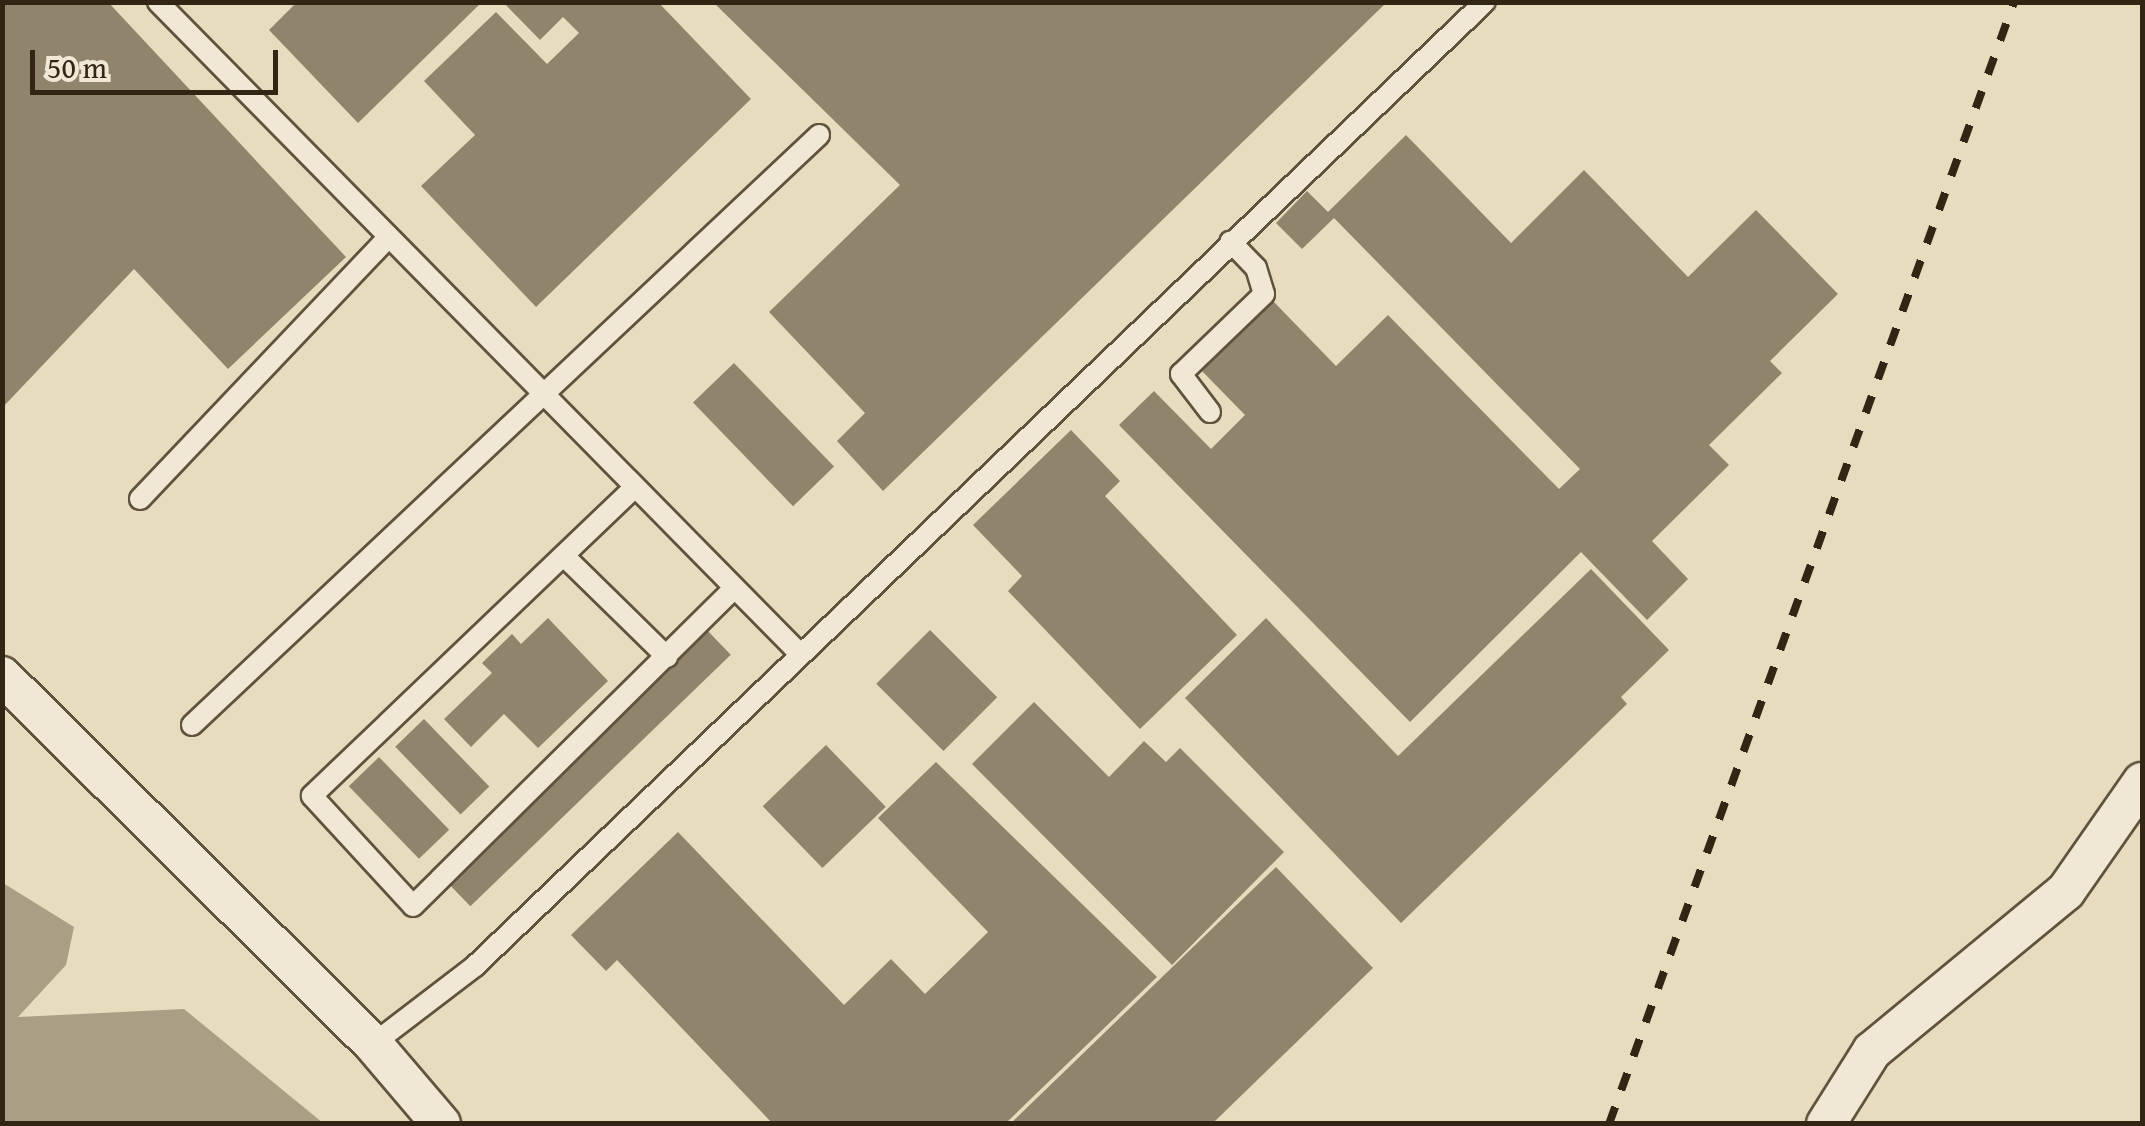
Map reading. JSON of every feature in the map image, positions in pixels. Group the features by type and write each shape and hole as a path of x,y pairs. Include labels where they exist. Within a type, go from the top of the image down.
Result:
{"street":[{"path":"2,676 373,1044 440,1124"},
{"path":"1826,1124 1872,1052 2066,892 2142,782"}],"lane":[{"path":"158,2 799,653"},
{"path":"373,1044 474,966 1484,2"},
{"path":"192,725 819,134"},
{"path":"140,499 388,238"},
{"path":"1210,412 1181,374 1264,294 1256,268 1230,242"},
{"path":"636,487 312,796 413,906 734,588"},
{"path":"565,556 667,657"}],"shaded area":[{"path":"3,883 74,927 66,965 18,1017 184,1009 323,1123 3,1123"}],"building":[{"path":"2,2 108,2 346,257 228,369 134,269 2,408"},
{"path":"297,2 482,2 358,123 269,30"},
{"path":"503,2 658,2 751,99 536,307 421,186 475,135 424,81 496,12 547,64 579,33 563,17 540,40"},
{"path":"713,2 1387,2 883,491 837,441 865,413 769,312 900,185"},
{"path":"1406,135 1511,243 1584,170 1688,277 1756,210 1838,294 1770,361 1782,373 1709,445 1729,465 1652,541 1688,579 1647,620 1581,552 1410,722 1119,425 1154,391 1211,449 1245,415 1202,371 1273,301 1336,366 1388,315 1559,489 1580,469 1334,218 1302,249 1276,223 1307,191 1328,212"},
{"path":"734,363 834,467 793,506 693,403"},
{"path":"1071,430 1120,481 1105,496 1237,635 1140,729 1008,591 1022,576 973,525"},
{"path":"1591,569 1669,650 1621,697 1627,704 1401,923 1185,698 1266,618 1398,756"},
{"path":"548,618 608,681 538,748 504,714 471,747 444,719 492,673 482,663 512,634 521,644"},
{"path":"703,626 731,655 470,906 443,877"},
{"path":"930,630 997,697 943,751 876,684"},
{"path":"1034,702 1109,777 1144,741 1166,762 1180,748 1284,852 1172,965 972,764"},
{"path":"424,719 489,787 461,814 395,747"},
{"path":"826,745 886,807 822,868 763,806"},
{"path":"379,757 449,830 419,859 349,786"},
{"path":"936,762 1157,977 1005,1124 773,1124 617,960 606,971 571,935 678,832 844,1005 891,959 925,994 988,932 878,818"},
{"path":"1276,867 1373,968 1212,1124 1010,1124"}],"railway":[{"path":"1609,1124 2014,2"}]}
